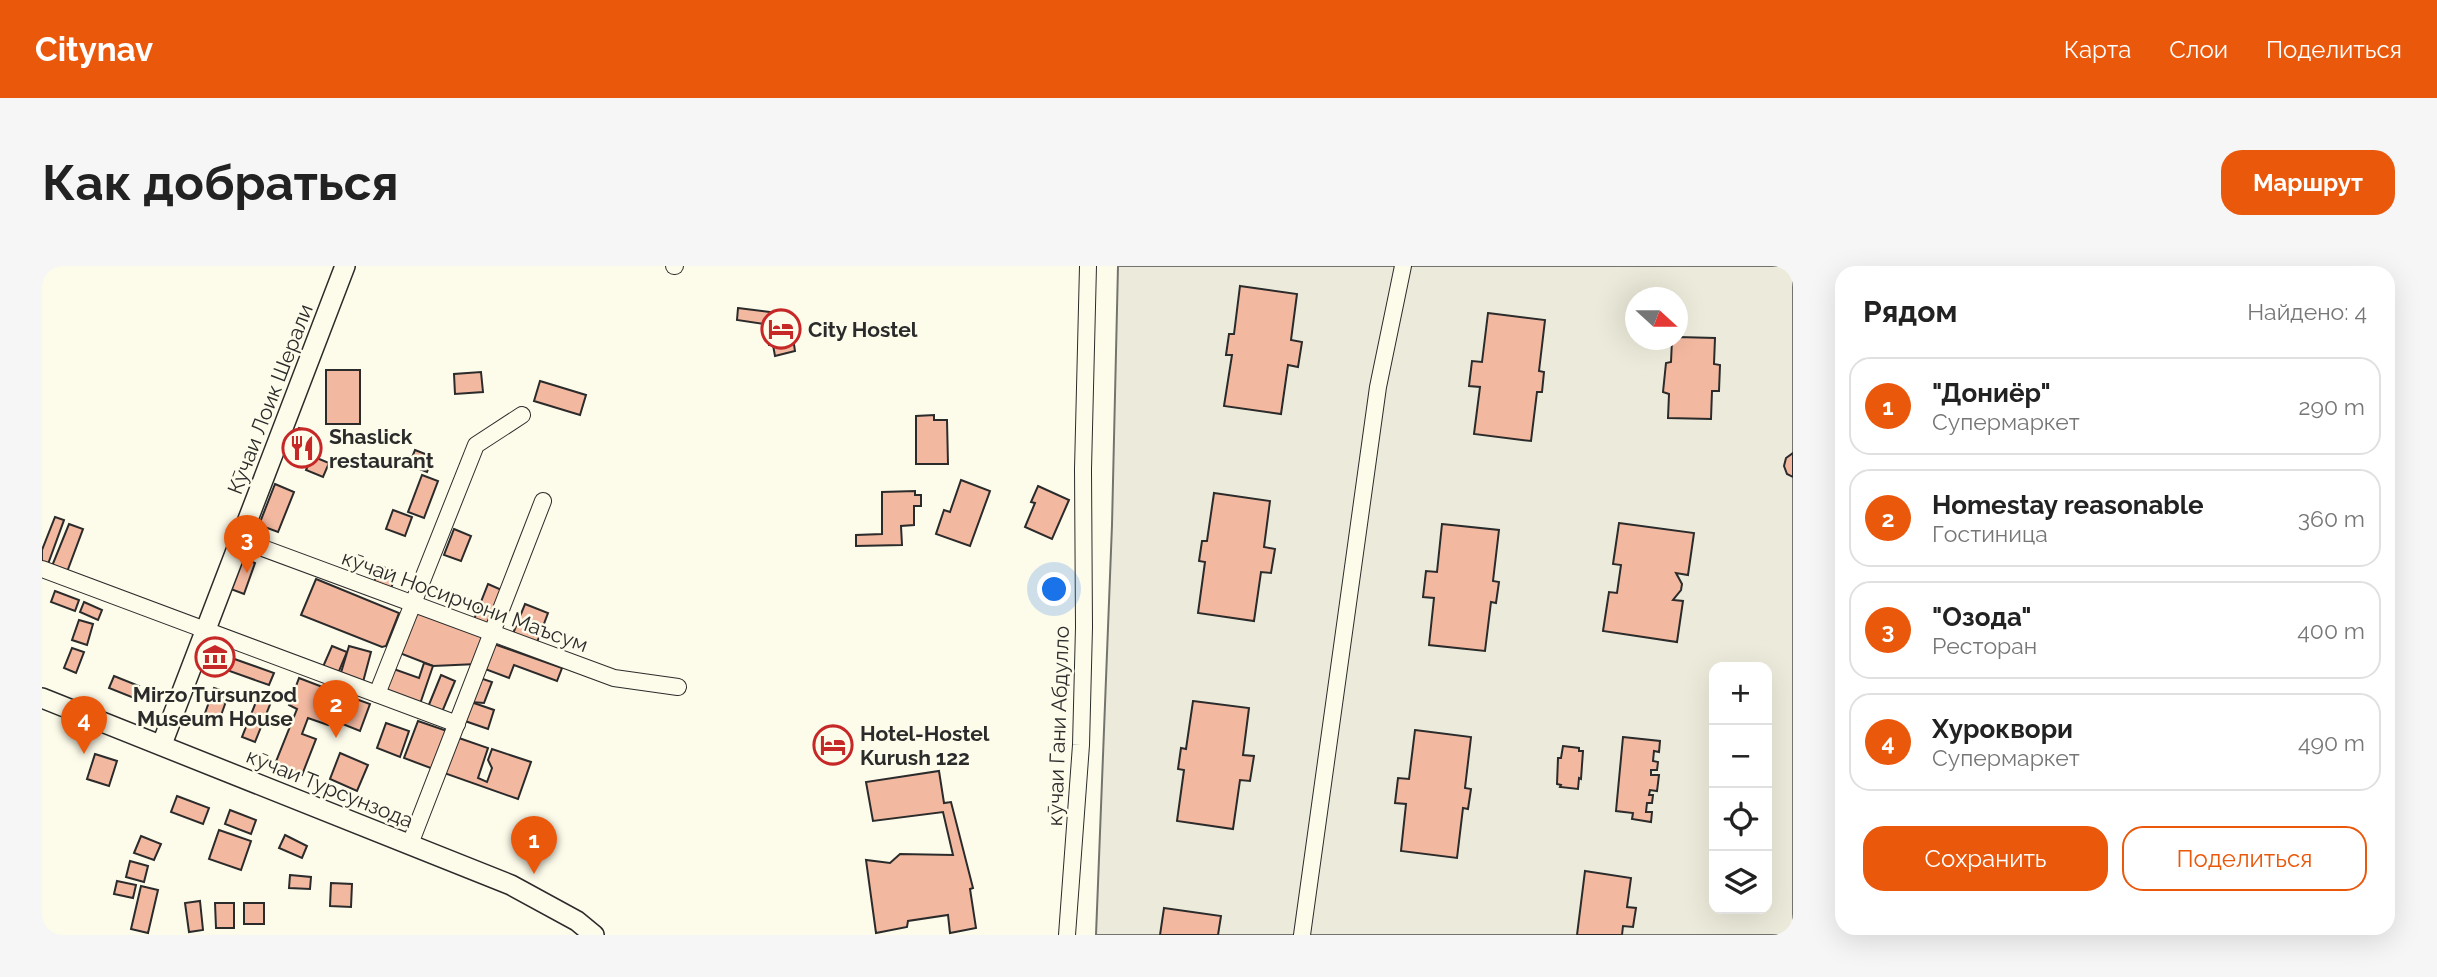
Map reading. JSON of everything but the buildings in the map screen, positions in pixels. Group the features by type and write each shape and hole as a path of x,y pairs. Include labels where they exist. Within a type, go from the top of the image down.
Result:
{"main road":[{"name":"Кӯчаи Лоик Шерали","path":"162,744 345,266"},
{"name":"кӯчаи Турсунзода","path":"42,698 511,884 577,920 594,935"}],"street":[{"name":"кӯчаи Гани Абдулло","path":"1067,935 1081,745 1088,266"},
{"path":"1303,935 1378,387 1403,266"},
{"path":"377,694 476,446 522,415"},
{"path":"410,844 543,501"},
{"name":"кӯчаи Носирчони Маъсум","path":"241,540 614,678 678,687"},
{"path":"42,569 457,724"}],"shaded area":[{"path":"1118,266 1793,266 1793,935 1096,935 1112,525"}],"place":[{"name":"City Hostel","path":"781,329"},
{"name":"Shaslick restaurant","path":"302,448"},
{"name":"\"Озода\"","path":"247,573"},
{"name":"Mirzo Tursunzod Museum House","path":"215,657"},
{"name":"Homestay reasonable","path":"336,738"},
{"name":"Hotel-Hostel Kurush 122","path":"833,745"},
{"name":"Хуроквори","path":"84,754"},
{"name":"\"Дониёр\"","path":"534,874"}]}
